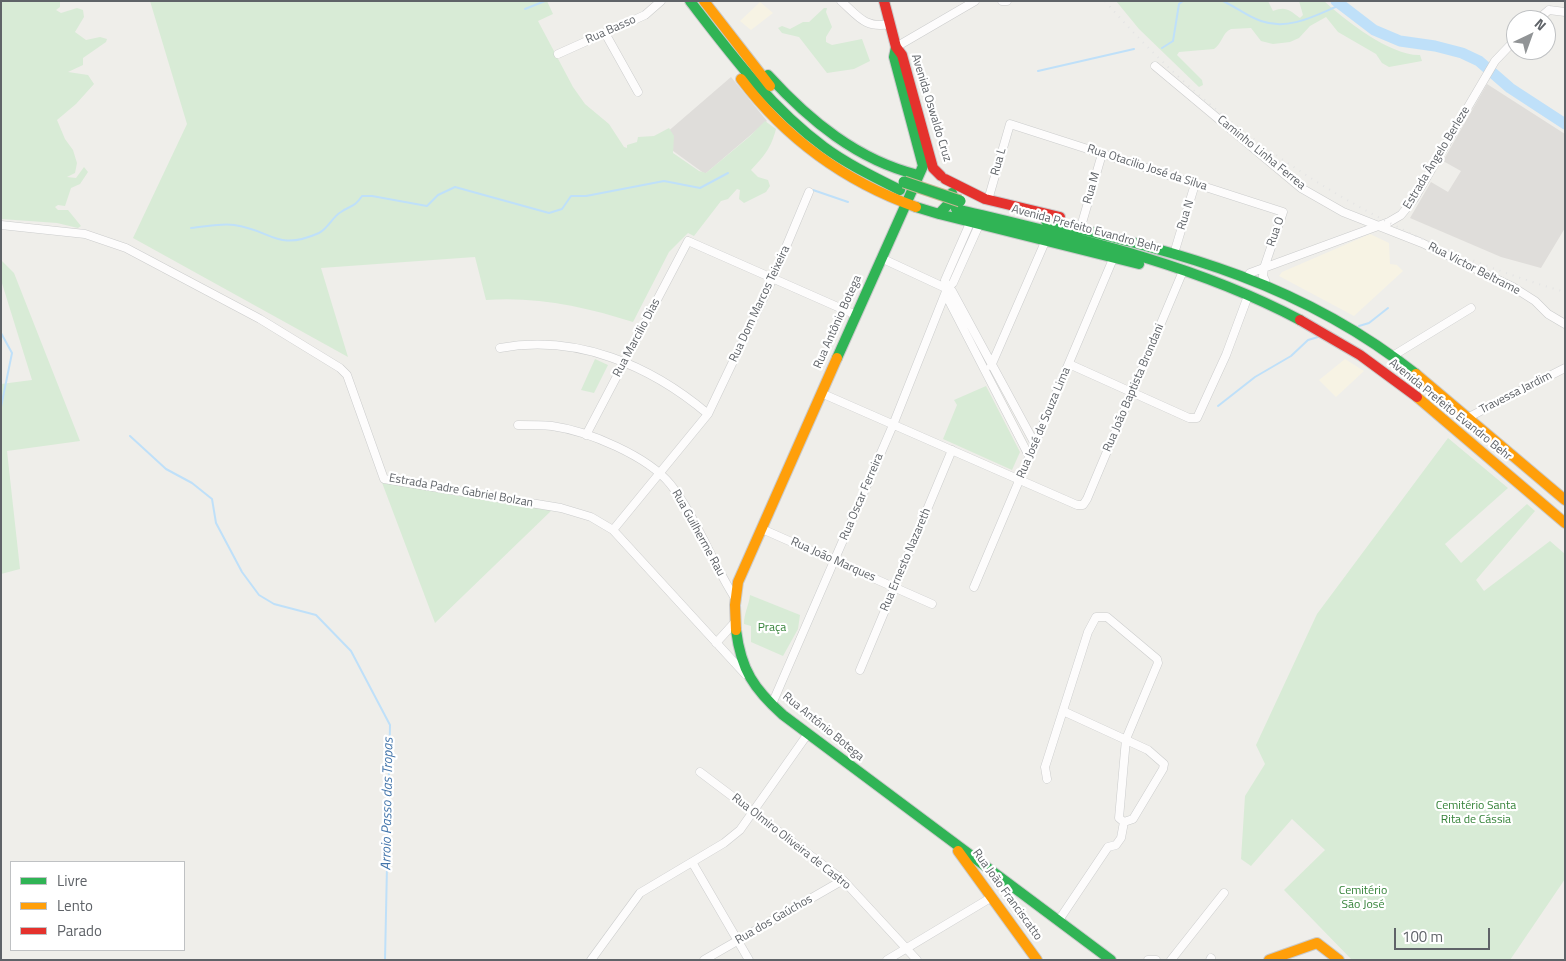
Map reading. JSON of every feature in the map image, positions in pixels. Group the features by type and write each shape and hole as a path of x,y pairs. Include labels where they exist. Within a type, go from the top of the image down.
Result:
{"main road":[{"name":"Avenida Prefeito Evandro Behr","path":"690,1 729,43"},
{"name":"Avenida Prefeito Evandro Behr","path":"704,1 729,43 770,101 801,129 840,158 905,188 958,205 1104,245 1170,266 1248,296 1292,316 1349,348 1434,412 1565,523"},
{"name":"Avenida Oswaldo Cruz","path":"884,1 896,47 894,57 933,168 952,191 952,200 939,214"},
{"path":"1170,266 1146,265 1113,259 975,224 905,204 854,180 823,161 755,99 733,68 729,43 746,48 790,98 833,134 892,170 943,178 962,191 988,200 1176,247 1267,278"},
{"name":"Avenida Oswaldo Cruz","path":"910,99 923,166 918,175"},
{"name":"Rua Antônio Botega","path":"918,175 905,188 905,204 738,582 735,598 736,621 742,658 750,679 772,704 808,735 1111,960"},
{"path":"905,188 916,207"},
{"name":"Avenida Prefeito Evandro Behr","path":"958,205 1158,249 1221,268 1267,278 1340,322 1391,357 1565,500"},
{"name":"Rua Antônio Botega","path":"897,222 916,207"},
{"path":"1349,348 1376,357 1417,386 1422,388 1426,384"},
{"name":"Rua João Franciscatto","path":"955,846 1038,960"},
{"path":"1269,960 1316,943 1323,946 1339,960"}],"street":[{"name":"Rua Basso","path":"558,54 645,15 662,1"},
{"path":"841,1 866,24 874,26 890,24"},
{"path":"896,47 975,1"},
{"path":"1002,1 1007,1"},
{"path":"1546,1 1549,10"},
{"path":"605,33 638,92"},
{"name":"Estrada Ângelo Berleze","path":"1267,278 1282,261 1377,226 1401,215 1414,199 1495,61 1506,49"},
{"name":"Caminho Linha Ferrea","path":"1155,66 1301,188 1343,212 1377,226"},
{"name":"Rua Otacilio José da Silva","path":"1010,124 1284,212"},
{"name":"Rua L","path":"988,200 1010,124"},
{"name":"Rua M","path":"1082,223 1102,154"},
{"name":"Rua N","path":"1176,247 1195,184"},
{"name":"Rua Dom Marcos Teixeira","path":"613,530 708,414 773,278 809,192"},
{"name":"Rua O","path":"1267,278 1270,253 1284,212"},
{"name":"Rua Oscar Ferreira","path":"772,704 893,425 947,288 945,280 975,224"},
{"name":"Estrada Padre Gabriel Bolzan","path":"1,225 85,234 126,248 260,319 340,368 347,375 384,479 561,508 591,517 613,530 750,679"},
{"name":"Rua Victor Beltrame","path":"1377,226 1422,243 1513,287 1535,301 1548,314 1565,324"},
{"name":"Rua Marcilio Dias","path":"586,435 688,241 773,278"},
{"path":"987,375 1045,242"},
{"name":"Rua O","path":"1270,253 1282,261"},
{"path":"881,258 952,291 1035,444"},
{"name":"Rua José de Souza Lima","path":"974,587 1113,259"},
{"name":"Rua João Baptista Brondani","path":"1020,480 1076,505 1083,504 1087,499 1183,271"},
{"path":"773,278 856,315"},
{"path":"947,288 948,299 1030,456"},
{"path":"1069,364 1189,418 1197,418 1226,355 1248,296"},
{"path":"1391,357 1471,308"},
{"path":"500,348 536,343 564,345 612,357 679,392 708,414"},
{"name":"Travessa Jardim","path":"1467,418 1565,368"},
{"path":"821,393 1020,480"},
{"name":"Rua Guilherme Rau","path":"518,425 553,426 586,435 619,448 660,473 680,499 735,598"},
{"name":"Rua Ernesto Nazareth","path":"860,670 952,450"},
{"name":"Rua João Marques","path":"762,529 932,604"},
{"path":"1047,778 1045,767 1093,621 1096,617 1107,617 1157,659 1158,663 1126,739 1119,818 1124,822"},
{"path":"716,643 736,621"},
{"path":"1063,711 1148,750 1164,764 1163,769 1133,819 1124,822"},
{"path":"591,960 640,893 724,843 740,830 808,735"},
{"name":"Rua Olmiro Oliveira de Castro","path":"700,772 843,880 918,960"},
{"path":"1059,920 1108,847 1116,845 1121,838 1124,822"},
{"path":"692,862 749,960"},
{"name":"Rua dos Gaúchos","path":"704,960 843,880"},
{"path":"1171,960 1224,893"},
{"path":"887,960 992,897"},
{"path":"1148,960 1156,960"}],"shaded area":[{"path":"760,2 773,13 751,30 740,21"},
{"path":"731,77 767,121 705,174 658,140"},
{"path":"1487,84 1565,134 1565,228 1541,268 1501,257 1410,218 1431,182 1448,192 1461,171 1443,161"},
{"path":"1370,234 1389,243 1390,264 1397,265 1403,271 1354,316 1279,276 1282,272"},
{"path":"1345,359 1364,371 1336,397 1319,380"}],"green space":[{"path":"1,1 60,1 60,7 56,10 61,13 77,8 83,10 84,17 75,32 86,40 100,37 107,39 106,42 83,58 83,65 68,72 88,75 94,84 76,104 57,120 65,139 73,150 77,163 75,173 67,177 76,178 84,167 88,172 80,184 71,188 65,206 58,205 55,207 58,210 68,210 81,226 78,228 57,223 1,219"},
{"path":"150,1 547,1 553,14 538,21 573,87 585,104 609,124 624,147 627,148 627,145 637,142 638,137 654,136 669,128 674,136 673,153 699,171 706,173 765,121 776,129 767,151 751,170 758,177 768,180 770,186 766,192 744,203 739,199 740,190 737,189 728,199 721,201 694,236 688,233 669,252 633,322 579,307 542,301 486,300 475,257 321,268 348,357 133,238 187,124"},
{"path":"1116,1 1268,1 1273,11 1287,10 1300,18 1303,15 1299,1 1324,1 1369,36 1396,50 1420,55 1422,61 1389,67 1382,63 1376,54 1338,32 1326,17 1310,26 1299,38 1290,42 1273,44 1261,41 1251,28 1231,29 1214,49 1179,52 1177,55 1202,80 1203,85 1199,87 1139,29"},
{"path":"824,8 827,8 826,12 832,27 826,37 826,42 832,45 862,39 870,61 854,69 827,73 799,37 782,33 778,28 782,26 790,29 803,22 809,22"},
{"path":"1,260 14,273 80,441 7,451 20,569 1,574 1,384 32,380 1,280"},
{"path":"595,359 608,365 594,393 581,390"},
{"path":"986,386 1020,452 1012,470 943,439 957,405 954,400"},
{"path":"1448,438 1508,488 1445,544 1461,563 1527,504 1535,511 1476,580 1484,591 1550,541 1565,554 1565,879 1510,960 1352,960 1284,890 1325,850 1292,819 1251,866 1241,859 1245,796 1265,764 1256,745 1317,614"},
{"path":"381,480 552,510 435,623"},
{"name":"Praça","path":"750,595 800,615 798,629 783,656 751,642 751,626 744,624"}],"waterway":[{"path":"525,9 545,1"},
{"path":"1162,48 1173,41 1179,4 1183,1"},
{"path":"1223,1 1256,19 1271,24 1292,23 1340,5"},
{"path":"1336,1 1374,30 1400,41 1435,46 1462,53 1479,61 1510,88 1565,124"},
{"path":"1038,71 1134,49"},
{"path":"191,228 234,225 275,238 293,240 319,233 338,214 354,204 362,196 372,196 427,206 438,195 455,187 549,213 562,209 571,196 586,196 664,181 700,188 728,173"},
{"path":"813,190 848,202"},
{"path":"1359,326 1369,323 1388,308"},
{"path":"1,333 12,353 1,407"},
{"path":"1218,406 1255,377 1291,356 1308,340 1318,337"},
{"name":"Arroio Passo das Tropas","path":"130,436 166,469 192,483 212,499 216,523 242,572 259,595 274,604 316,615 351,651 390,725 385,960"}],"railway":[{"path":"1105,1 1152,52 1203,99 1257,141 1314,180 1373,214 1435,244 1499,270 1565,292"}],"traffic: fast":[{"path":"690,1 720,40 768,97 786,115 824,147 842,159 900,190"},
{"path":"837,358 923,166 894,57 896,47"},
{"path":"768,75 800,108 855,149 896,168 918,175"},
{"path":"904,182 960,201"},
{"path":"916,207 939,214 952,200 952,193"},
{"path":"956,209 1088,241 1175,267 1259,300 1300,320"},
{"path":"939,214 1139,264"},
{"path":"1046,221 1194,260 1285,294 1329,316 1373,343 1416,374"},
{"path":"736,630 741,656 750,678 764,696 783,715 1111,960"}],"traffic: slow":[{"path":"704,1 770,86"},
{"path":"741,79 778,121 819,156 865,185 916,207"},
{"path":"736,630 735,605 738,582 837,358"},
{"path":"1416,374 1565,500"},
{"path":"1417,397 1565,523"},
{"path":"958,851 1037,960"},
{"path":"1269,960 1317,943 1339,960"}],"traffic: jam":[{"path":"884,1 896,47 902,55 933,168 941,176"},
{"path":"945,179 985,199 1060,217"},
{"path":"1300,320 1360,355 1417,397"}],"park label":[{"name":"Cemitério Santa Rita de Cássia","path":"1476,813"},
{"name":"Cemitério São José","path":"1363,898"}]}
